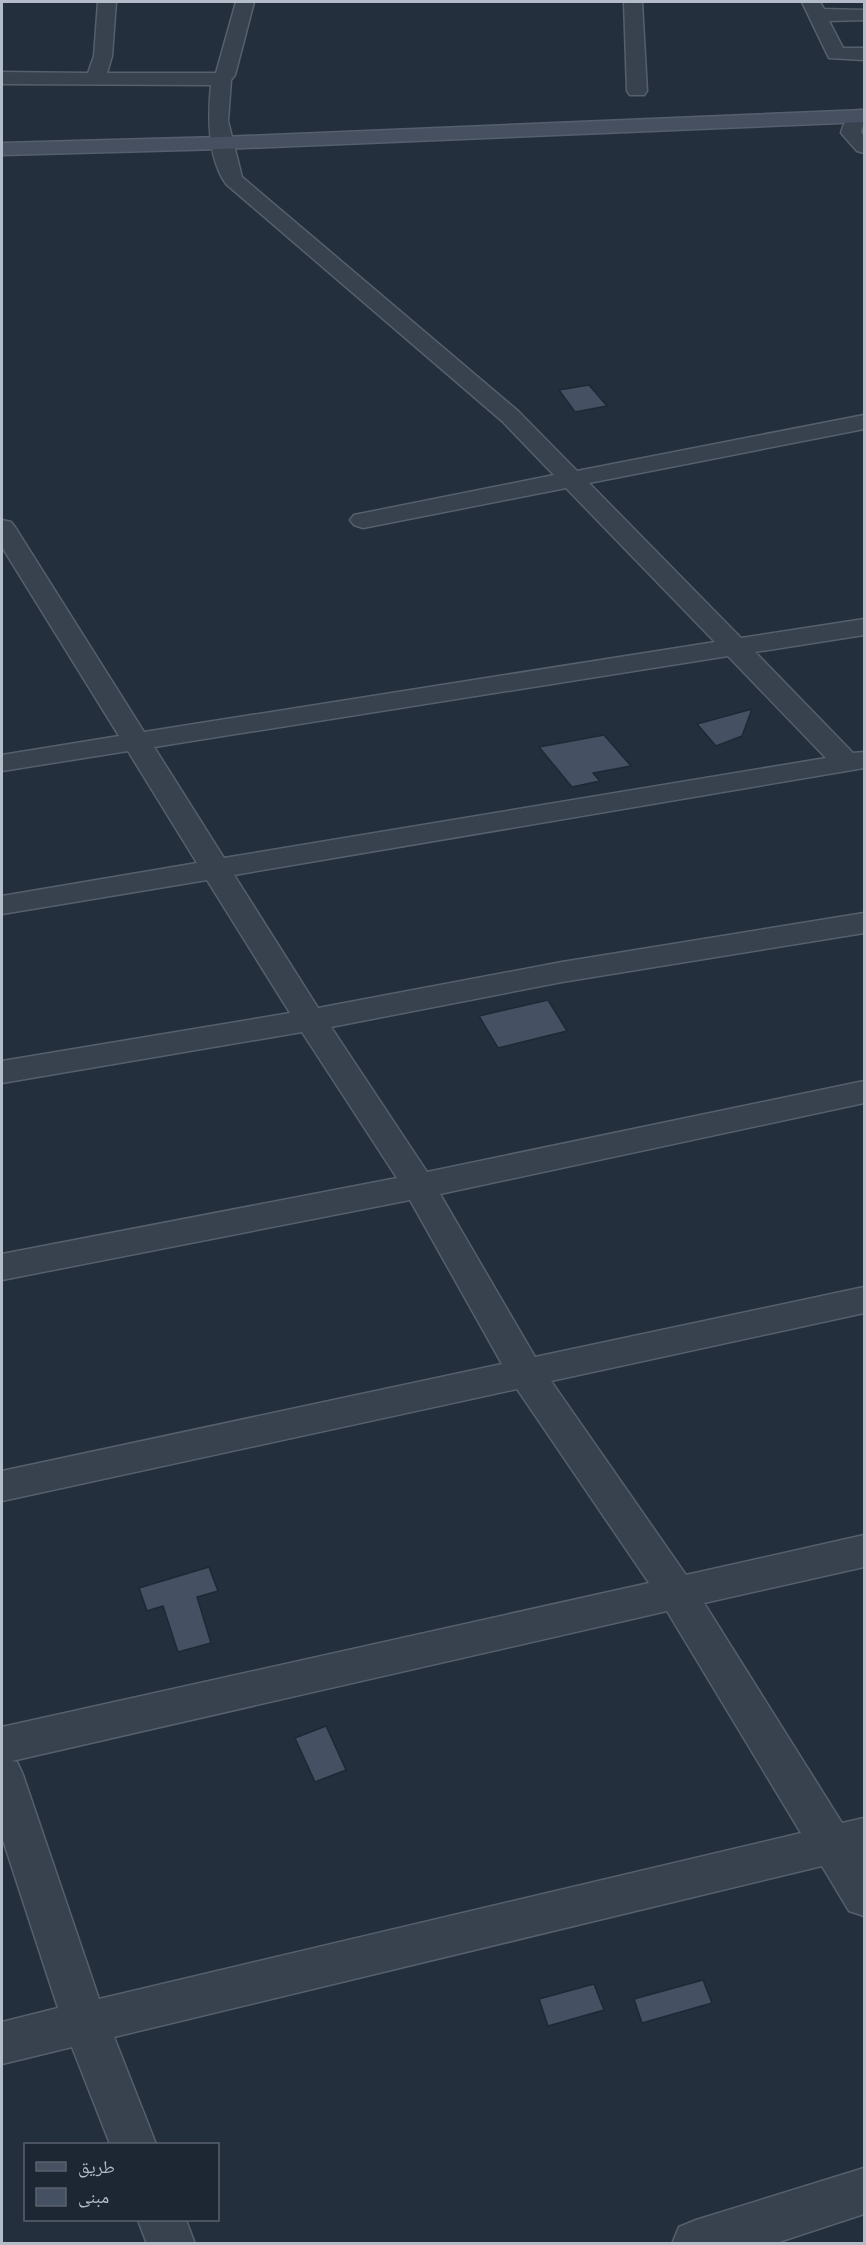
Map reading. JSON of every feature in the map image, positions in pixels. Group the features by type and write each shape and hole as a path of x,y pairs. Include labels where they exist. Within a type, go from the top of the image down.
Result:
{"street":[{"path":"96,79 103,56 107,2"},
{"path":"245,2 225,75 221,79 218,121 233,180 510,416 735,648 856,762"},
{"path":"633,2 637,91"},
{"path":"814,8 864,15"},
{"path":"814,8 836,54 864,54"},
{"path":"2,78 221,79"},
{"path":"2,149 222,143 862,116"},
{"path":"862,116 853,124 851,133 864,147"},
{"path":"363,520 864,422"},
{"path":"2,527 310,1020 419,1186 526,1374 849,1840 864,1897"},
{"path":"2,763 864,627"},
{"path":"2,905 856,762"},
{"path":"2,1072 310,1020 518,979 864,922"},
{"path":"2,1267 419,1186 864,1092"},
{"path":"2,1486 864,1300"},
{"path":"2,1744 864,1551"},
{"path":"2,1775 85,2022 131,2143"},
{"path":"2,2043 849,1840"},
{"path":"696,2244 864,2191"},
{"path":"162,2221 171,2244"}],"building":[{"path":"589,385 607,406 575,412 559,390"},
{"path":"752,709 742,736 716,746 697,724"},
{"path":"604,735 631,766 593,773 600,781 572,787 539,747"},
{"path":"548,1000 567,1031 498,1048 479,1016"},
{"path":"209,1567 218,1591 197,1597 211,1643 178,1652 163,1606 147,1611 139,1588"},
{"path":"326,1726 346,1770 315,1782 295,1738"},
{"path":"703,1980 712,2003 642,2023 634,1999"},
{"path":"594,1984 604,2010 548,2026 539,1999"}]}
